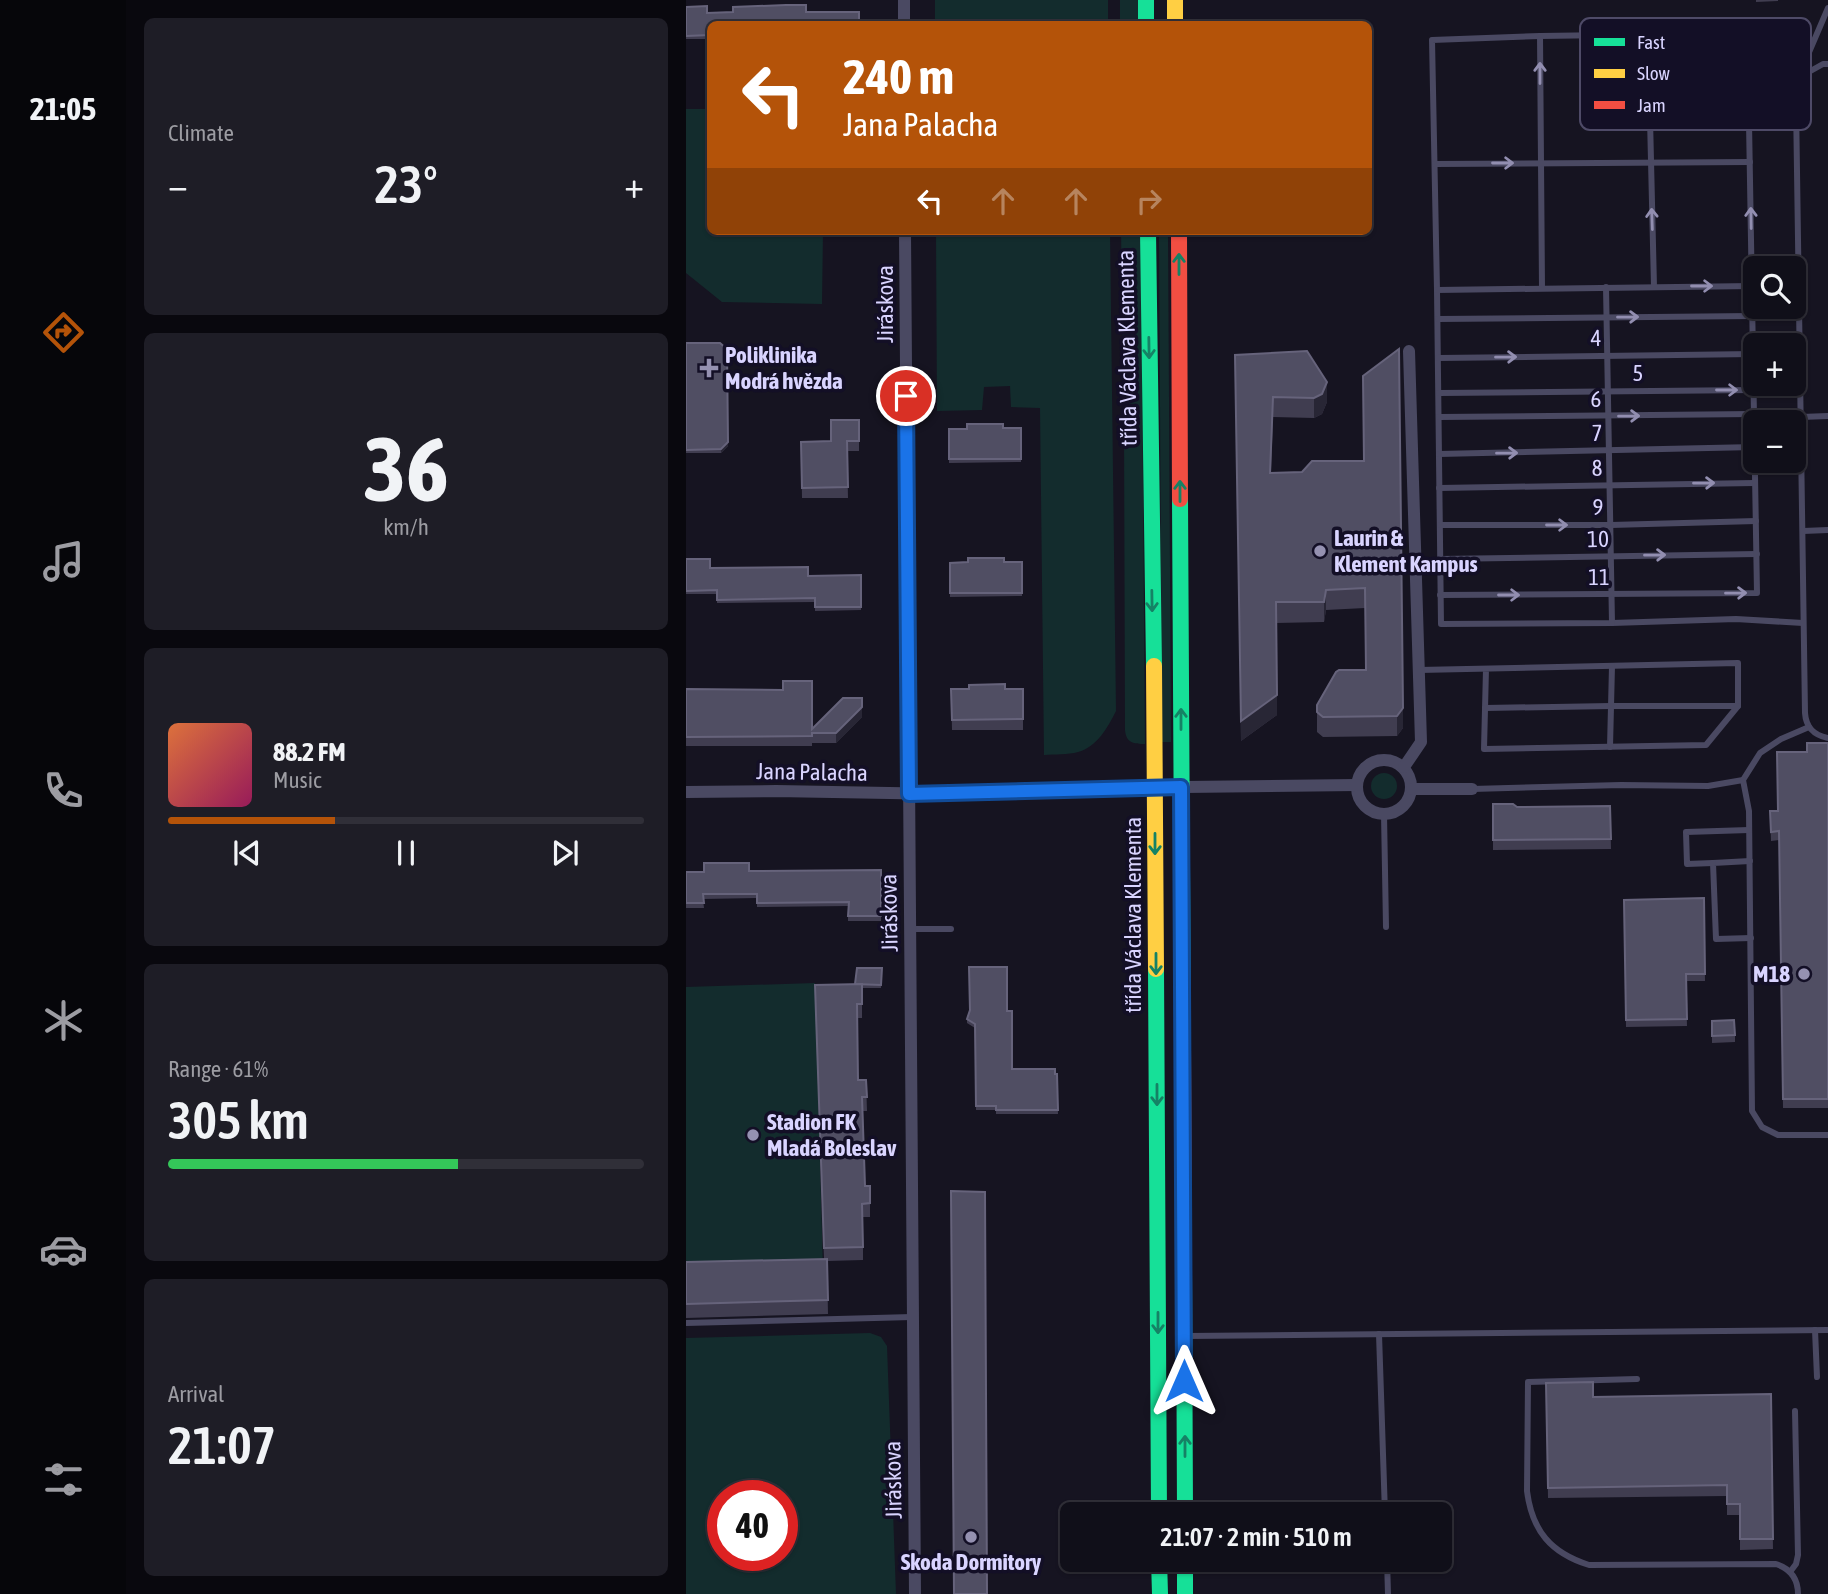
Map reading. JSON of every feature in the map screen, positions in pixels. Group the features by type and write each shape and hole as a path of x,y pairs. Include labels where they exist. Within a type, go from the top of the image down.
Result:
{"street":[{"path":"904,0 904,21"},
{"path":"1146,0 1146,21"},
{"path":"1175,0 1175,21"},
{"name":"Jiráskova","path":"905,235 915,1594"},
{"name":"třída Václava Klementa","path":"1148,235 1155,787 1159,1502"},
{"path":"1179,235 1185,1502"},
{"path":"1404,767 1421,742 1409,351"},
{"path":"1386,760 1404,767 1411,780 1412,789 1405,804 1399,810 1384,814 1367,808 1358,794 1357,785 1364,770 1370,764 1386,760"},
{"name":"Jana Palacha","path":"686,792 909,794 1357,785"},
{"path":"1412,789 1472,789"},
{"path":"1159,1572 1160,1594"},
{"path":"1185,1572 1185,1594"}],"lane":[{"path":"1811,48 1828,8"},
{"path":"1580,35 1432,40 1441,624 1737,619 1803,623"},
{"path":"1540,36 1542,288"},
{"path":"1811,71 1828,64"},
{"path":"1650,130 1654,287"},
{"path":"1749,130 1752,256"},
{"path":"1796,130 1801,410"},
{"path":"1435,164 1750,162"},
{"path":"1437,290 1743,286"},
{"path":"1606,287 1612,623"},
{"path":"1438,319 1743,316"},
{"name":"4","path":"1438,358 1743,354"},
{"name":"5","path":"1439,393 1743,390"},
{"name":"6","path":"1438,417 1743,414"},
{"path":"1806,417 1828,416"},
{"name":"7","path":"1439,454 1743,447"},
{"path":"1755,473 1757,554"},
{"path":"1802,473 1806,720 1813,733 1828,738"},
{"name":"8","path":"1440,488 1755,482"},
{"name":"9","path":"1440,524 1756,522"},
{"path":"1803,531 1828,530"},
{"name":"10","path":"1440,559 1757,554"},
{"name":"11","path":"1440,595 1757,593 1757,554"},
{"path":"1419,670 1738,663 1738,706 1706,745 1484,748 1486,669"},
{"path":"1611,747 1612,666"},
{"path":"1485,708 1738,706"},
{"path":"1472,789 1621,785 1708,786 1742,780 1760,753 1781,739 1809,727"},
{"path":"1742,780 1749,811 1752,1111 1762,1127 1778,1135 1828,1136"},
{"path":"1384,814 1386,927"},
{"path":"1749,830 1686,832 1687,864 1750,861"},
{"path":"1713,863 1716,939 1751,938"},
{"path":"910,929 951,929"},
{"path":"686,1323 912,1317"},
{"path":"1815,1330 1817,1377"},
{"path":"1184,1336 1828,1330"},
{"path":"1379,1334 1385,1502"},
{"path":"1637,1379 1528,1382 1527,1492 1533,1517 1546,1540 1565,1556 1589,1565 1776,1564 1790,1572 1797,1581 1798,1594"},
{"path":"1790,1572 1798,1555 1795,1411"},
{"path":"1387,1572 1388,1594"}],"green space":[{"path":"935,0 1108,0 1108,21 935,21"},
{"path":"1120,0 1139,0 1139,21 1120,21"},
{"path":"686,109 707,109 707,235 823,235 822,304 722,302 686,273"},
{"path":"936,235 1110,235 1116,711 1096,741 1078,752 1044,755 1040,408 1011,407 1010,386 984,387 982,410 937,411"},
{"path":"1121,235 1141,235 1145,744 1131,742 1125,730"},
{"path":"1159,235 1168,235 1171,742 1162,742"},
{"path":"1384,773 1393,777 1397,786 1393,795 1384,799 1375,795 1371,786 1375,777"},
{"name":"Stadion FK Mladá Boleslav","path":"815,983 823,1270 686,1275 686,987"},
{"path":"870,1333 881,1337 887,1346 896,1594 686,1594 686,1338"}],"building":[{"path":"806,5 806,12 859,12 859,21 707,21 707,35 686,36 686,7 707,6 707,13 733,12 733,7"},
{"path":"686,343 720,343 727,349 728,442 721,449 686,450"},
{"name":"Laurin & Klement Kampus","path":"1399,349 1403,708 1397,716 1323,717 1317,712 1317,705 1336,672 1366,670 1365,588 1326,590 1324,602 1276,602 1277,695 1241,721 1235,355 1307,351 1327,382 1322,394 1314,398 1273,397 1270,473 1302,472 1312,461 1364,461 1363,376"},
{"path":"831,420 859,420 859,441 847,441 848,487 802,488 801,442 831,441"},
{"path":"967,424 1003,424 1003,428 1021,428 1021,459 949,459 949,429 967,429"},
{"path":"968,558 1004,558 1004,562 1022,562 1022,593 950,593 950,563 968,562"},
{"path":"686,559 710,559 710,568 808,567 808,576 861,575 861,607 815,607 815,598 717,600 717,590 686,591"},
{"path":"783,681 812,681 812,729 843,698 862,698 862,707 836,733 812,733 812,736 686,737 686,689 783,690"},
{"path":"1005,684 1005,689 1023,689 1023,719 952,720 951,689 969,689 969,685"},
{"name":"M18","path":"1807,743 1828,743 1828,1099 1783,1099 1779,831 1771,832 1770,811 1778,811 1777,752 1807,752"},
{"path":"1493,804 1513,804 1517,807 1610,806 1611,839 1493,840"},
{"path":"704,863 749,863 749,871 881,870 881,916 848,916 849,902 757,903 757,894 703,894 704,903 686,903 686,872 704,872"},
{"path":"1704,898 1705,974 1686,974 1687,1019 1626,1020 1624,900"},
{"path":"969,967 1007,967 1007,1011 1012,1011 1012,1069 1055,1069 1058,1110 996,1110 996,1106 976,1106 975,1024 967,1019 970,1010"},
{"path":"857,968 882,968 881,985 855,984"},
{"path":"862,984 862,1004 857,1004 858,1080 866,1080 867,1097 862,1097 865,1186 870,1186 870,1203 862,1204 863,1247 824,1248 815,985"},
{"path":"1734,1020 1735,1035 1712,1036 1712,1021"},
{"path":"951,1191 985,1192 987,1594 954,1594"},
{"path":"827,1259 828,1300 686,1304 686,1262"},
{"path":"1593,1382 1593,1397 1771,1394 1773,1539 1740,1539 1740,1504 1727,1504 1727,1485 1548,1488 1546,1383"}],"traffic: fast":[{"path":"1146,0 1146,21"},
{"path":"1148,235 1154,666"},
{"path":"1180,499 1183,1048"},
{"path":"1156,969 1159,1502"},
{"path":"1184,1271 1185,1502"},
{"path":"1159,1572 1160,1594"},
{"path":"1185,1572 1185,1594"}],"traffic: slow":[{"path":"1175,0 1175,21"},
{"path":"1154,666 1156,969"}],"traffic: jam":[{"path":"1179,235 1180,499"},
{"path":"1183,1048 1184,1271"}],"place":[{"name":"Poliklinika Modrá hvězda","path":"709,368"},
{"name":"Laurin & Klement Kampus","path":"1320,551"},
{"name":"M18","path":"1804,974"},
{"name":"Stadion FK Mladá Boleslav","path":"753,1135"},
{"name":"Skoda Dormitory","path":"971,1537"}],"route":[{"path":"906,396 909,794 1181,787 1184,1381"}]}
